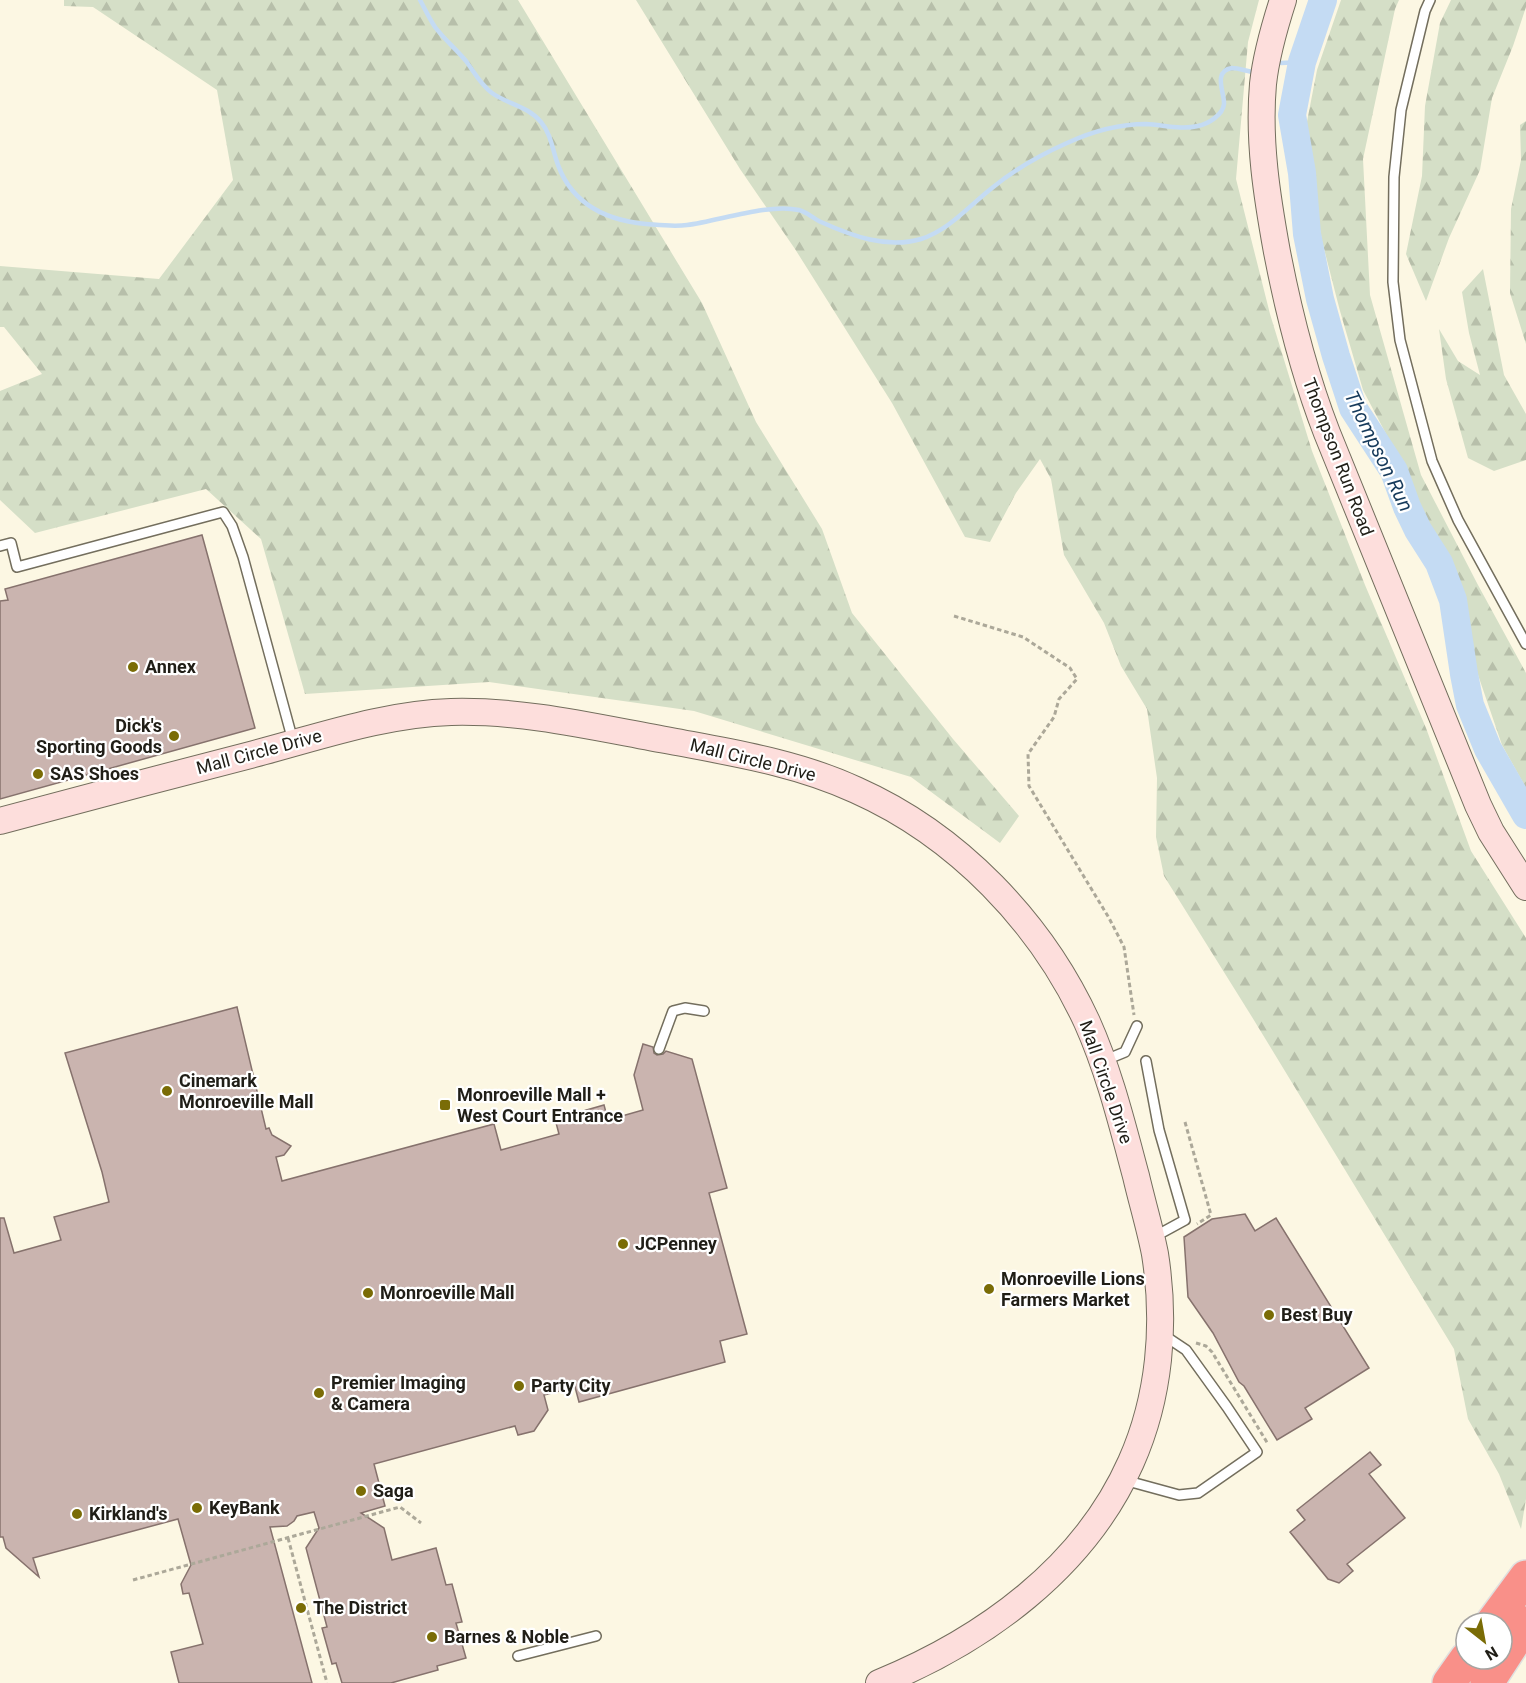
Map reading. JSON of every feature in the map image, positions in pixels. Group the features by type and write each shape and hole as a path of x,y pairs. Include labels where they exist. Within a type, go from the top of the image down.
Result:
{"highway":[{"path":"1501,1611 1526,1577"},
{"path":"1487,1683 1526,1623"}],"street":[{"name":"Thompson Run Road","path":"1282,0 1268,51 1263,84 1262,139 1271,218 1284,289 1297,342 1327,433 1462,767 1491,832 1526,887"},
{"name":"Mall Circle Drive","path":"0,821 386,720 424,714 469,712 530,715 756,757 804,770 855,789 903,814 979,872 1039,941 1058,969 1086,1021 1102,1061 1122,1123 1158,1274 1160,1333 1157,1379 1151,1407 1124,1478 1112,1499 1072,1554 1032,1592 956,1646 879,1683"}],"lane":[{"path":"1430,0 1425,11 1401,110 1394,177 1393,282 1400,340 1432,461 1458,520 1526,644"},
{"path":"0,546 11,543 17,567 223,512 232,526 243,557 294,743"},
{"path":"659,1049 673,1011 685,1008 704,1011"},
{"path":"1102,1061 1125,1052 1137,1026"},
{"path":"1146,1061 1159,1130 1185,1220 1163,1232 1150,1234"},
{"path":"1124,1478 1179,1495 1198,1493 1257,1452 1186,1350 1160,1333"},
{"path":"518,1656 596,1636"}],"path":[{"path":"954,616 1023,637 1070,668 1077,679 1059,699 1054,717 1028,754 1029,786 1110,918 1124,947 1137,1026"},
{"path":"1185,1122 1211,1215 1193,1226"},
{"path":"1193,1339 1191,1341 1206,1346 1212,1352 1268,1444"},
{"path":"134,1580 400,1507 421,1523"},
{"path":"288,1538 327,1683"}],"green space":[{"path":"64,0 518,0 702,303 756,422 822,529 852,613 953,739 1019,816 1000,843 911,777 694,711 489,682 305,694 261,539 206,489 35,533 0,500 0,391 42,374 4,327 0,327 0,266 159,279 233,180 217,90 93,7 64,6"},
{"path":"636,0 1259,0 1248,42 1236,179 1270,314 1312,451 1365,585 1426,728 1471,851 1526,938 1526,1499 1521,1529 1499,1474 1468,1419 1454,1349 1164,876 1156,837 1157,778 1147,709 1121,666 1104,623 1064,555 1051,479 1040,459 1016,493 990,542 965,537 892,403 795,249 740,169"},
{"path":"1341,0 1399,0 1395,9 1363,159 1370,295 1421,475 1526,673 1526,788 1502,745 1477,672 1466,602 1395,451 1363,390 1322,241 1304,137 1317,70"},
{"path":"1451,0 1526,0 1526,7 1492,98 1480,170 1449,238 1426,301 1406,254 1422,176 1425,106 1440,23"},
{"path":"1526,121 1526,344 1510,293 1511,209 1521,160 1520,125"},
{"path":"1483,269 1504,375 1526,414 1526,460 1494,471 1468,458 1446,379 1439,329 1458,361 1480,375 1469,333 1462,292"}],"building":[{"name":"Annex","path":"202,535 255,728 0,799 0,601 8,600 5,589"},
{"name":"Monroeville Mall","path":"237,1007 266,1129 269,1128 272,1135 291,1146 284,1155 276,1157 282,1181 494,1124 501,1150 559,1134 555,1119 604,1105 608,1120 643,1110 634,1075 643,1044 653,1047 657,1055 666,1051 692,1059 727,1188 709,1193 747,1334 720,1341 725,1362 579,1402 575,1387 544,1395 548,1410 534,1431 518,1435 515,1426 374,1464 385,1506 361,1513 384,1528 392,1560 436,1548 446,1585 452,1584 462,1622 456,1623 466,1658 437,1666 438,1670 391,1683 342,1683 336,1663 332,1664 322,1628 327,1627 306,1548 319,1528 314,1512 297,1516 287,1526 270,1527 312,1683 179,1683 171,1652 203,1644 189,1593 183,1594 181,1584 191,1565 178,1519 33,1558 39,1577 6,1548 3,1537 0,1537 0,1218 4,1218 14,1253 61,1240 54,1217 109,1202 65,1053"},
{"name":"Best Buy","path":"1245,1214 1255,1231 1276,1218 1369,1368 1305,1408 1312,1419 1277,1440 1244,1386 1239,1382 1213,1333 1188,1297 1184,1237 1212,1219"},
{"path":"1370,1452 1381,1465 1369,1474 1405,1518 1347,1564 1353,1571 1339,1583 1328,1579 1290,1532 1305,1520 1297,1510"}],"waterway":[{"path":"420,0 435,27 466,61 484,86 498,97 530,112 541,122 549,135 562,174 579,197 602,213 616,218 666,226 682,226 758,211 787,208 802,211 818,221 870,240 895,243 921,239 950,224 1018,169 1076,139 1126,125 1146,124 1185,128 1206,123 1218,115 1223,108 1222,73 1232,68 1252,72"},
{"name":"Thompson Run","path":"1323,0 1302,62 1292,115 1302,173 1307,234 1320,299 1353,408 1394,471 1418,530 1439,563 1453,600 1470,705 1488,749 1526,815"},
{"path":"1281,63 1302,62"}],"place":[{"name":"Annex","path":"133,667"},
{"name":"Dick's Sporting Goods","path":"174,736"},
{"name":"SAS Shoes","path":"38,774"},
{"name":"Cinemark Monroeville Mall","path":"167,1091"},
{"name":"Monroeville Mall + West Court Entrance","path":"445,1105"},
{"name":"JCPenney","path":"623,1244"},
{"name":"Monroeville Lions Farmers Market","path":"989,1289"},
{"name":"Monroeville Mall","path":"368,1293"},
{"name":"Best Buy","path":"1269,1315"},
{"name":"Party City","path":"519,1386"},
{"name":"Premier Imaging & Camera","path":"319,1393"},
{"name":"Saga","path":"361,1491"},
{"name":"KeyBank","path":"197,1508"},
{"name":"Kirkland's","path":"77,1514"},
{"name":"The District","path":"301,1608"},
{"name":"Barnes & Noble","path":"432,1637"}]}
